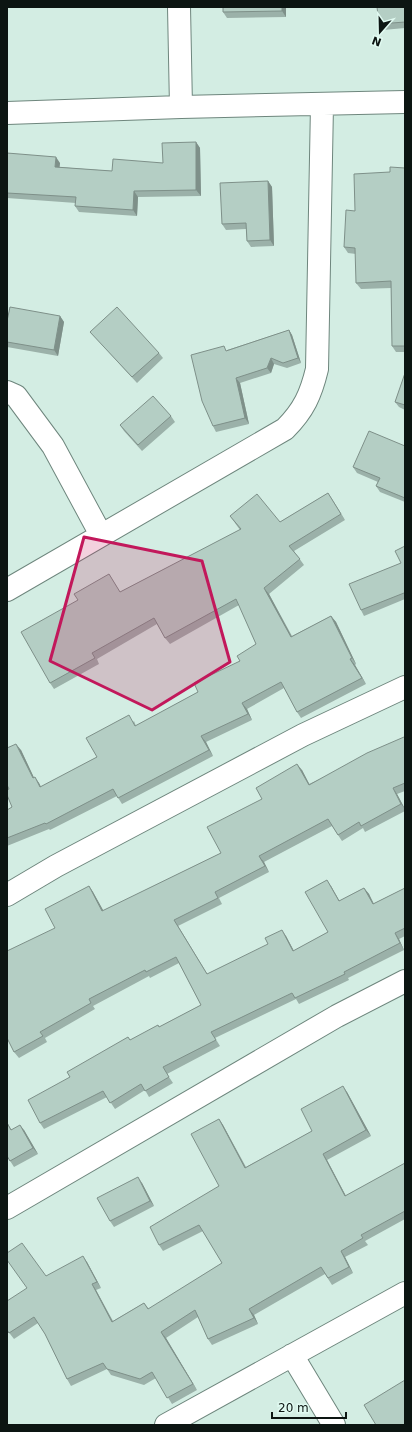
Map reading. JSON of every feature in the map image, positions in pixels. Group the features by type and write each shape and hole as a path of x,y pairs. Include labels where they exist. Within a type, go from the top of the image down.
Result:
{"street":[{"path":"180,7 181,107"},
{"path":"7,113 405,102"},
{"path":"7,590 285,429 299,415 312,391 317,368 322,105"},
{"path":"7,392 16,396 53,446 101,535"},
{"path":"7,895 63,862 302,735 405,687"},
{"path":"7,1208 337,1016 405,981"},
{"path":"166,1425 405,1293"},
{"path":"292,1355 334,1425"}],"highlighted area":[{"path":"84,537 202,561 230,662 152,710 50,661"}],"building":[{"path":"223,7 282,7 282,11 223,12"},
{"path":"377,7 405,7 405,22 379,24"},
{"path":"196,142 196,190 134,191 133,210 75,206 76,197 7,193 7,153 56,157 55,167 112,171 113,159 163,163 162,143"},
{"path":"390,167 405,168 405,346 392,346 391,281 356,283 355,248 344,247 346,210 355,211 354,174 390,172"},
{"path":"268,181 270,240 247,241 246,223 222,224 220,183"},
{"path":"10,307 60,316 54,350 7,342 7,321"},
{"path":"117,307 159,353 132,377 90,332"},
{"path":"289,330 298,358 283,363 271,358 267,368 236,378 245,418 213,426 202,401 191,355 224,346 226,351"},
{"path":"405,373 405,405 395,402"},
{"path":"153,396 171,416 138,445 120,425"},
{"path":"369,431 405,446 405,498 376,486 380,478 353,467"},
{"path":"328,493 341,514 289,546 300,559 264,588 291,637 331,616 352,658 350,659 362,678 297,712 281,682 242,703 248,714 201,736 209,750 118,798 113,789 46,824 45,823 7,838 7,810 12,807 7,795 7,790 9,789 7,785 7,748 16,744 33,778 35,777 40,787 97,757 86,738 129,715 135,726 198,692 194,683 240,661 237,656 256,644 236,599 165,638 154,618 92,653 95,658 50,683 21,632 78,600 74,594 109,574 120,592 241,529 230,516 257,494 280,522"},
{"path":"405,546 405,595 404,593 361,610 349,584 401,563 395,551"},
{"path":"404,737 405,783 393,788 401,804 361,826 359,822 338,835 328,819 259,856 265,866 215,892 218,898 174,920 207,974 268,944 265,938 282,930 293,951 328,932 305,892 327,880 339,901 364,888 373,904 405,888 405,928 395,933 400,943 344,972 345,974 295,998 292,993 211,1032 216,1040 163,1067 169,1077 145,1091 141,1084 110,1103 103,1091 40,1123 28,1100 70,1077 67,1072 128,1037 130,1040 201,1005 176,957 146,972 145,970 89,999 91,1003 40,1032 43,1036 14,1052 7,1038 7,951 55,928 45,909 89,886 102,911 221,853 207,827 262,799 256,788 297,764 309,785 367,753"},
{"path":"343,1086 366,1130 323,1154 345,1196 405,1163 405,1211 361,1235 363,1238 341,1251 349,1267 328,1278 321,1267 249,1309 254,1318 208,1339 195,1310 161,1332 193,1384 167,1398 152,1372 140,1379 107,1369 103,1363 67,1379 45,1334 34,1317 9,1333 7,1330 7,1301 27,1288 7,1260 7,1253 22,1243 46,1276 83,1256 97,1282 92,1284 112,1322 144,1303 148,1309 222,1263 199,1225 159,1245 150,1227 219,1186 191,1134 219,1119 245,1168 312,1131 301,1109"},
{"path":"7,1123 11,1130 20,1125 33,1148 10,1161 7,1156"},
{"path":"138,1177 150,1201 110,1221 97,1198"},
{"path":"405,1380 405,1425 376,1425 364,1405"}]}
